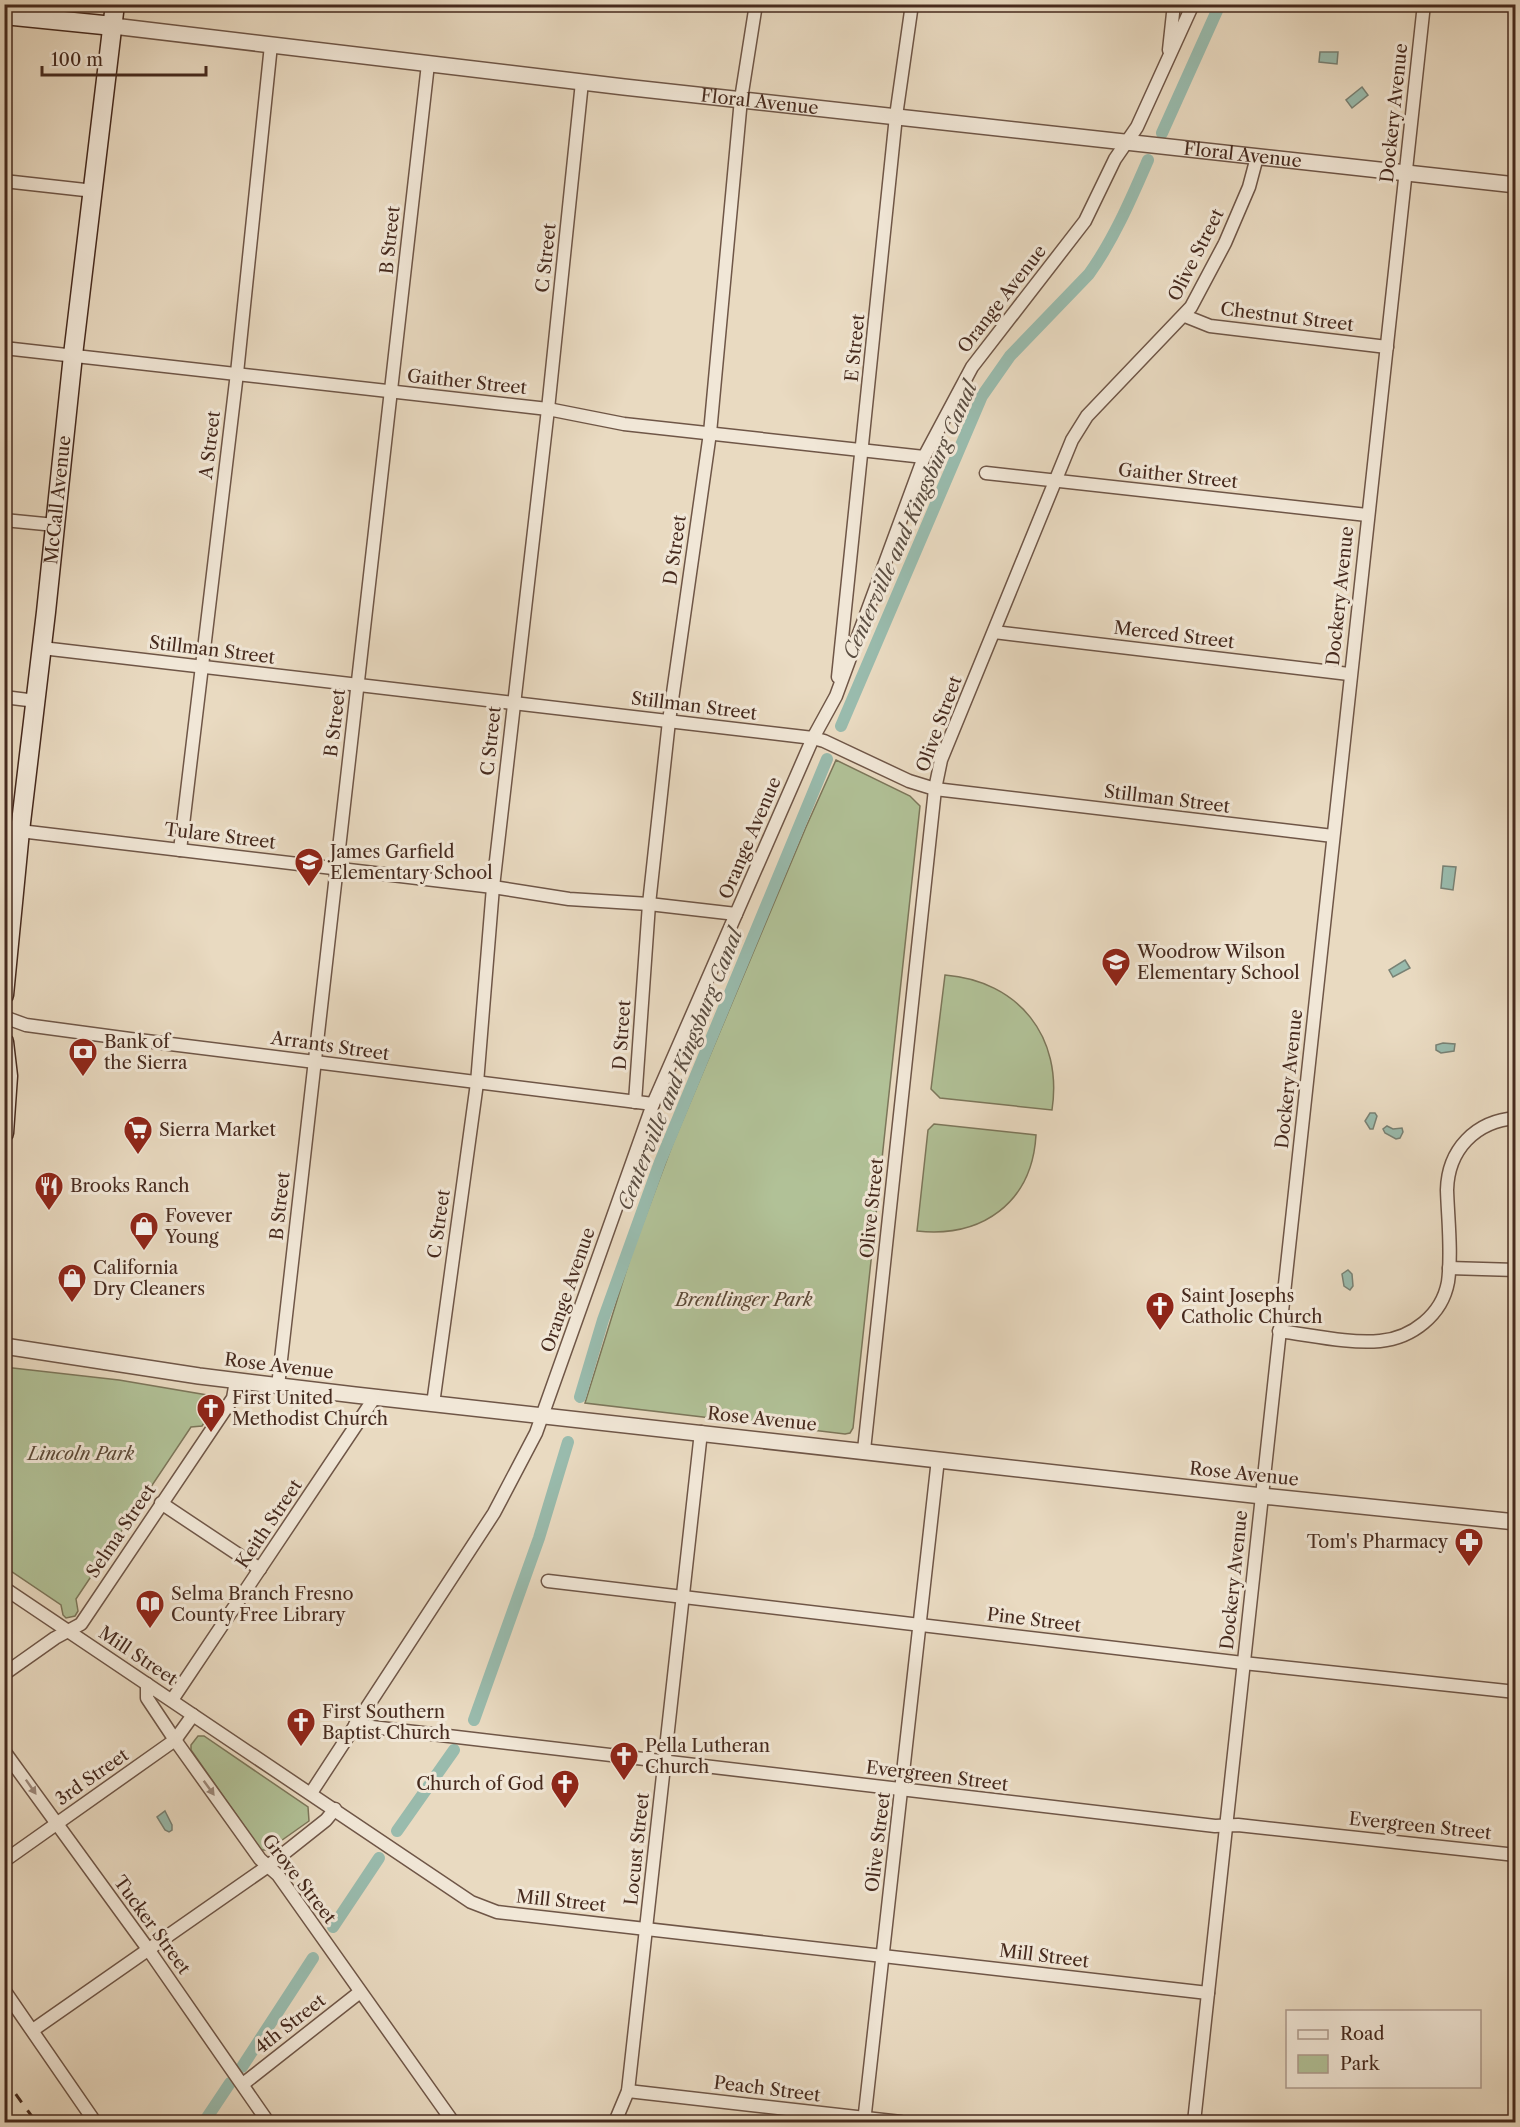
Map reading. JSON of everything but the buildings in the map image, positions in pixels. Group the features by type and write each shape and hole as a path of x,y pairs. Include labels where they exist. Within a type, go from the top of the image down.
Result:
{"main road":[{"name":"McCall Avenue","path":"4,995 11,857 20,831 36,700 72,355 94,191 115,4"},
{"name":"Floral Avenue","path":"4,15 113,26"},
{"path":"4,1042 8,1076 4,1132"}],"street":[{"name":"D Street","path":"635,1102 649,904 669,721 710,433 741,99 756,4"},
{"name":"E Street","path":"836,696 896,116 912,4"},
{"path":"1167,63 1174,4"},
{"name":"Orange Avenue","path":"311,1793 494,1513 536,1433 653,1104 813,738 836,696 924,457 972,367 1085,221 1115,159 1137,127 1193,4"},
{"name":"Dockery Avenue","path":"1194,2122 1349,674 1424,4"},
{"name":"Floral Avenue","path":"113,26 582,82 1515,185"},
{"name":"A Street","path":"180,850 237,373 271,45"},
{"name":"B Street","path":"278,1386 428,64"},
{"name":"C Street","path":"433,1404 477,1083 493,887 548,409 582,82"},
{"name":"Olive Street","path":"864,1450 935,789 941,760 1072,440 1087,416 1185,316 1225,243 1249,187 1257,157"},
{"path":"4,181 94,191"},
{"name":"Chestnut Street","path":"1185,316 1210,326 1387,347"},
{"name":"Gaither Street","path":"4,348 548,409 624,424 924,457"},
{"name":"Gaither Street","path":"986,473 1367,515"},
{"path":"4,520 55,525"},
{"name":"Merced Street","path":"994,632 1349,674"},
{"name":"Stillman Street","path":"42,648 813,738 909,781 935,789 1333,836"},
{"path":"4,697 36,700"},
{"name":"Tulare Street","path":"20,831 493,887 569,899 649,904 736,914"},
{"name":"Arrants Street","path":"4,1017 26,1025 653,1104"},
{"path":"1280,1331 1373,1342 1405,1335 1429,1319 1444,1297 1449,1268 1447,1179 1452,1161 1464,1141 1473,1133 1495,1122 1515,1118"},
{"path":"1449,1268 1515,1270"},
{"name":"Rose Avenue","path":"4,1346 278,1386 1262,1496 1515,1522"},
{"name":"Selma Street","path":"4,1674 55,1638 81,1624 233,1398 236,1380"},
{"name":"Keith Street","path":"172,1700 375,1397"},
{"name":"Locust Street","path":"615,2122 628,2091 701,1432"},
{"name":"Olive Street","path":"864,2120 903,1790 938,1459"},
{"path":"161,1503 260,1569"},
{"name":"Pine Street","path":"548,1581 1244,1663 1515,1692"},
{"name":"Mill Street","path":"4,1588 483,1908 497,1912 1208,1993"},
{"name":"Grove Street","path":"147,1684 147,1698 175,1740 260,1859 278,1875 453,2122"},
{"name":"3rd Street","path":"4,1861 175,1740 194,1715"},
{"name":"Evergreen Street","path":"355,1725 1215,1826 1238,1825 1515,1855"},
{"name":"Tucker Street","path":"4,1750 148,1949 268,2122"},
{"path":"33,2030 268,1866 326,1820 335,1809"},
{"path":"4,1990 95,2122"},
{"name":"4th Street","path":"243,2084 360,1992"},
{"name":"Peach Street","path":"628,2091 864,2120 902,2122"}],"green space":[{"name":"Brentlinger Park","path":"836,760 910,796 920,806 853,1428 850,1433 845,1434 585,1403 632,1252 673,1143"},
{"path":"945,975 971,980 994,988 1014,1001 1030,1017 1042,1037 1050,1059 1054,1083 1052,1110 940,1098 931,1089"},
{"path":"934,1124 1036,1135 1032,1159 1025,1180 1014,1197 982,1222 962,1229 941,1232 917,1231 928,1130"},
{"name":"Lincoln Park","path":"4,1367 119,1380 213,1396 213,1408 207,1419 202,1426 191,1427 76,1599 78,1611 75,1616 66,1618 61,1605 5,1567"},
{"path":"198,1736 204,1736 308,1807 309,1821 268,1850 261,1850 191,1750 191,1745"}],"shaded area":[{"path":"1320,52 1338,52 1337,64 1319,62"},
{"path":"1362,87 1368,95 1352,108 1346,100"},
{"path":"1443,866 1456,867 1453,890 1441,888"},
{"path":"1405,960 1410,968 1393,977 1389,970"},
{"path":"1455,1044 1454,1051 1441,1053 1436,1050 1436,1045"},
{"path":"1370,1113 1375,1113 1377,1116 1373,1129 1370,1129 1365,1121"},
{"path":"1387,1126 1393,1129 1402,1128 1400,1138 1396,1139 1385,1133 1383,1129"},
{"path":"1348,1270 1352,1274 1353,1286 1350,1290 1344,1286 1342,1274"},
{"path":"165,1811 172,1825 172,1830 169,1832 165,1830 157,1817"}],"waterway":[{"name":"Centerville and Kingsburg Canal","path":"1162,133 1220,4"},
{"name":"Centerville and Kingsburg Canal","path":"841,726 982,396 1010,356 1089,274 1114,233 1148,160"},
{"name":"Centerville and Kingsburg Canal","path":"580,1397 603,1320 660,1162 827,759"},
{"name":"Centerville and Kingsburg Canal","path":"474,1720 539,1538 568,1442"},
{"name":"Centerville and Kingsburg Canal","path":"397,1831 454,1750"},
{"name":"Centerville and Kingsburg Canal","path":"333,1927 379,1858"},
{"name":"Centerville and Kingsburg Canal","path":"242,2067 313,1958"},
{"name":"Centerville and Kingsburg Canal","path":"204,2122 230,2083"}],"railway":[{"path":"4,2078 36,2122"}],"place":[{"name":"James Garfield Elementary School","path":"309,888"},
{"name":"Woodrow Wilson Elementary School","path":"1116,988"},
{"name":"Bank of the Sierra","path":"83,1078"},
{"name":"Sierra Market","path":"138,1156"},
{"name":"Brooks Ranch","path":"49,1212"},
{"name":"Fovever Young","path":"144,1252"},
{"name":"California Dry Cleaners","path":"72,1304"},
{"name":"Saint Josephs Catholic Church","path":"1160,1332"},
{"name":"First United Methodist Church","path":"211,1434"},
{"name":"Tom's Pharmacy","path":"1469,1568"},
{"name":"Selma Branch Fresno County Free Library","path":"150,1630"},
{"name":"First Southern Baptist Church","path":"301,1748"},
{"name":"Pella Lutheran Church","path":"624,1782"},
{"name":"Church of God","path":"565,1810"}]}
